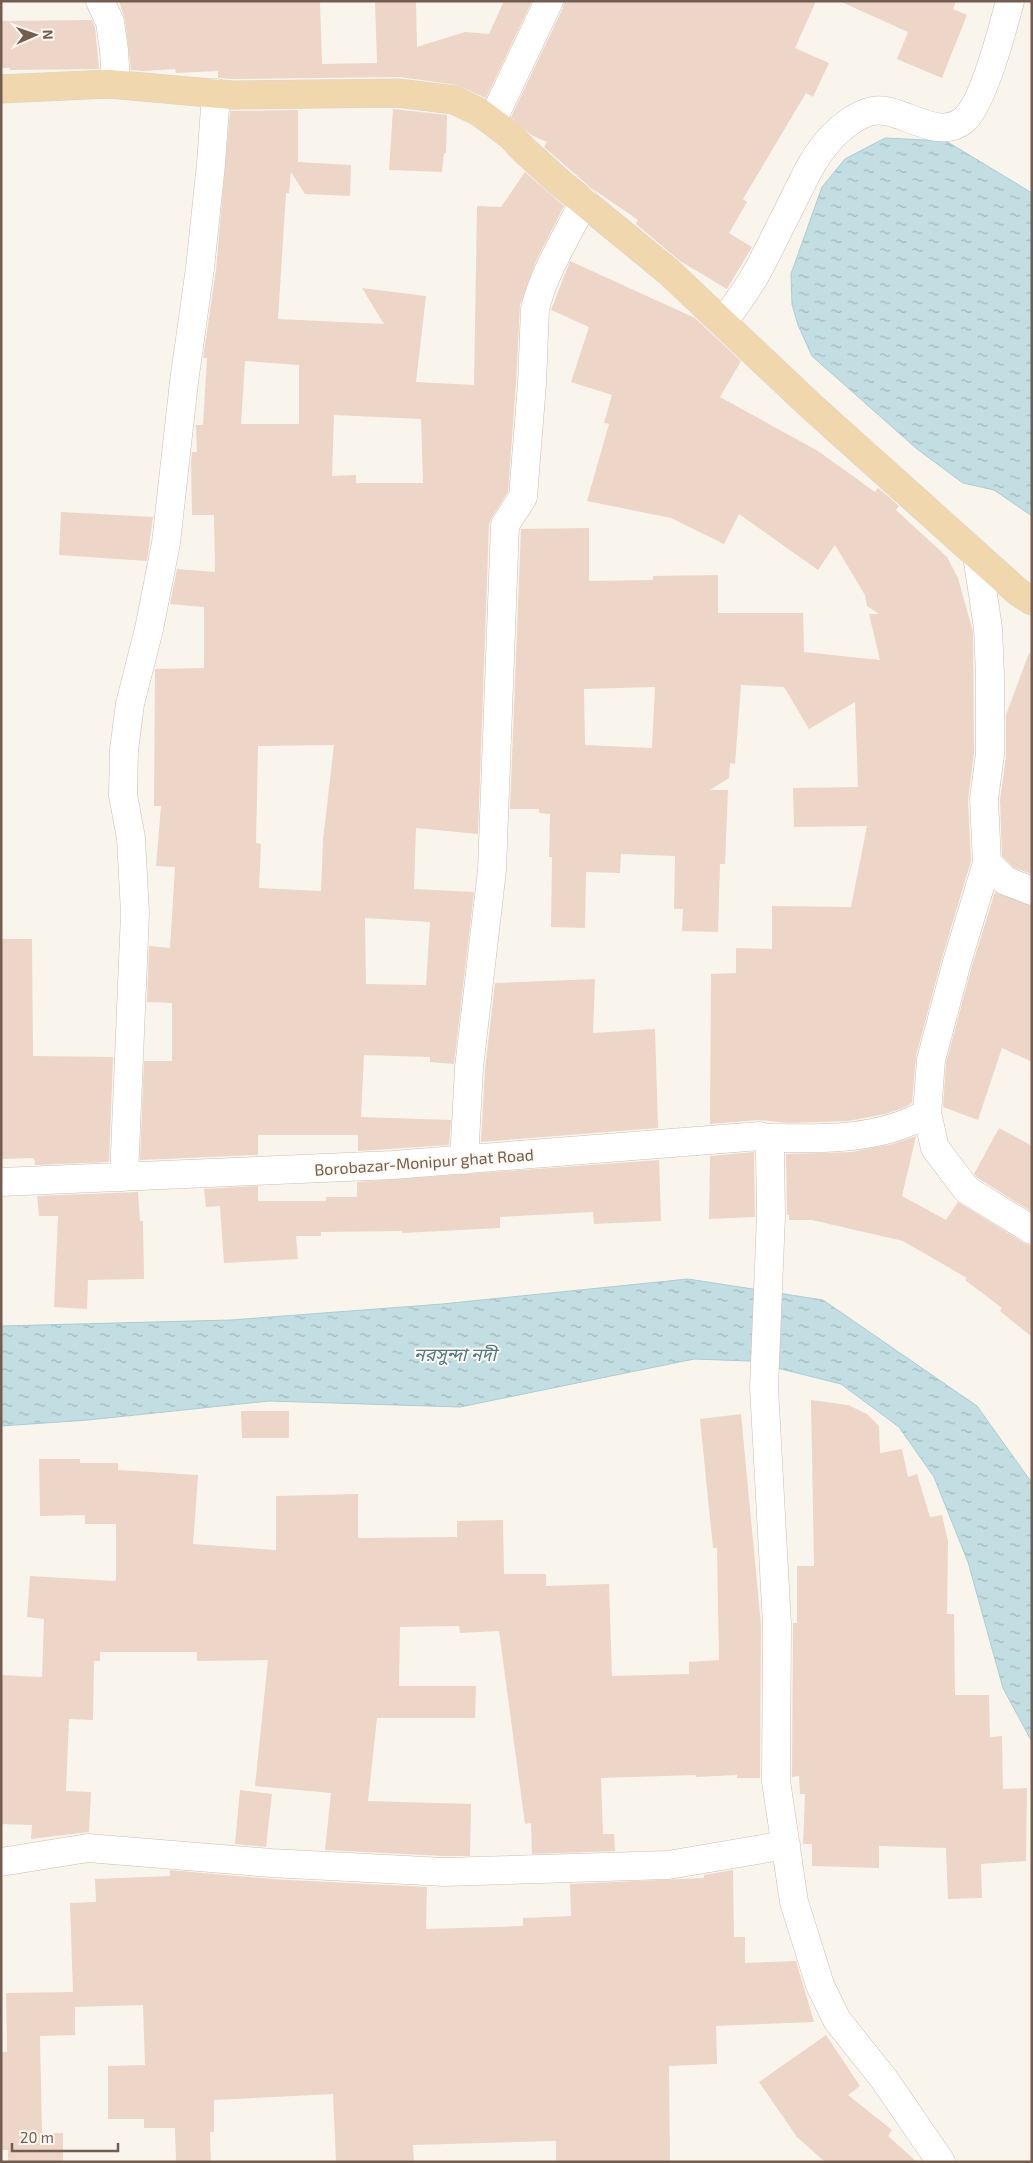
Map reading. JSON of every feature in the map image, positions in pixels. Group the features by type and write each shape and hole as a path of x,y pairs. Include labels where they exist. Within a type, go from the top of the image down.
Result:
{"main road":[{"path":"1,89 116,84 232,95 398,92 454,100 492,121 511,136 558,181 669,272 812,407 1018,592 1032,601"}],"street":[{"path":"100,1 110,22 116,84"},
{"path":"492,121 549,1"},
{"path":"722,323 753,279 809,170 831,138 849,122 874,111 893,113 935,127 958,124 964,120 977,99 987,74 1010,1"},
{"path":"124,1176 135,914 131,838 123,795 124,750 130,704 149,629 166,543 184,382 200,268 216,94"},
{"path":"464,1160 469,1068 492,870 505,525 523,497 532,384 535,309 551,265 584,201"},
{"path":"977,555 988,628 990,675 990,754 984,799 987,863 961,948 931,1060 927,1113 935,1148 968,1190 1032,1230"},
{"path":"987,863 1006,881 1032,891"},
{"name":"Borobazar-Monipur ghat Road","path":"1,1182 124,1176 204,1175 464,1160 760,1136 768,1138 835,1138 892,1130 927,1113"},
{"path":"768,1138 771,1216 764,1386 778,1625 776,1781 794,1902 820,1985 837,2020 884,2079 941,2162"},
{"path":"1,1862 88,1848 271,1863 444,1872 668,1865 786,1845"}],"water":[{"path":"885,138 946,141 1032,193 1032,516 994,490 963,483 917,449 812,356 798,325 792,304 791,274 822,187 845,159"},
{"name":"নরসুন্দা নদী","path":"688,1279 823,1300 977,1406 1032,1483 1032,1742 1003,1688 968,1562 934,1477 899,1427 841,1384 749,1361 694,1359 460,1407 269,1401 88,1420 1,1426 1,1326 231,1320 442,1304"}],"building":[{"path":"119,1 320,1 322,64 377,63 375,1 416,1 417,47 465,32 489,34 504,1 532,1 486,98 456,85 400,77 233,79 218,78 218,71 176,73 175,69 131,70 125,20"},
{"path":"564,1 816,1 795,48 829,63 813,97 806,93 743,199 747,202 729,233 752,247 727,289 680,261 636,224 638,220 590,187 544,147 547,142 531,135 511,117 563,8"},
{"path":"839,1 956,1 953,9 967,15 942,78 897,59 908,32"},
{"path":"92,20 95,27 99,69 10,70 10,68 1,68 1,21"},
{"path":"393,109 447,115 446,153 444,153 442,172 389,170"},
{"path":"298,110 298,162 351,165 350,196 305,194 291,172 289,193 286,193 278,319 384,324 362,288 426,296 416,382 474,385 477,206 501,207 525,172 564,206 536,261 520,305 508,492 489,524 478,834 416,828 414,889 474,892 454,1064 430,1062 430,1057 364,1055 361,1117 451,1120 449,1145 358,1151 358,1135 258,1135 258,1155 140,1160 144,1061 172,1061 172,1003 147,1002 149,946 170,948 175,867 156,866 161,806 154,806 155,669 204,668 204,607 170,604 177,569 215,572 214,515 192,515 191,462 192,452 197,452 196,425 203,425 207,358 203,358 216,270 230,111","holes":["245,361 299,365 299,424 241,424","334,415 421,419 423,483 356,483 356,475 332,476","334,745 323,840 321,891 259,888 261,844 256,843 258,746","365,918 430,922 426,985 366,984"]},
{"path":"570,261 695,318 741,361 720,397 818,451 875,492 878,488 899,506 896,510 947,557 958,578 973,632 974,753 968,800 971,861 942,958 916,1056 912,1103 903,1108 885,1114 848,1121 788,1123 759,1120 710,1124 711,974 736,973 736,948 772,949 772,906 851,907 867,826 794,827 793,788 858,787 855,702 809,729 784,687 741,685 735,764 730,763 729,778 710,790 728,790 725,864 720,864 718,932 682,931 683,909 674,909 675,856 621,854 620,873 586,872 585,928 551,927 552,857 549,857 550,814 539,813 539,809 510,809 521,529 589,528 589,581 653,580 653,576 718,575 718,613 803,613 804,652 880,660 869,614 879,614 867,606 865,595 835,545 818,570 739,514 724,544 671,518 587,501 609,424 604,423 612,395 571,382 589,327 551,310","holes":["655,687 652,748 585,745 584,689"]},
{"path":"61,512 153,517 147,561 59,555"},
{"path":"1029,653 1032,654 1032,874 1014,868 1002,856 1000,800 1006,756 1006,715"},
{"path":"995,892 1032,906 1032,1062 1002,1048 978,1120 943,1107 946,1063 972,966"},
{"path":"1,939 32,939 33,1056 113,1057 109,1162 35,1165 34,1158 1,1159"},
{"path":"595,979 593,1033 655,1029 658,1128 481,1142 485,1069 495,983"},
{"path":"999,1128 1032,1146 1032,1212 974,1174"},
{"path":"916,1136 902,1196 946,1220 958,1202 1024,1243 1032,1246 1032,1337 1000,1311 1002,1308 965,1280 967,1278 903,1241 812,1220 789,1220 789,1215 787,1215 786,1154 852,1152 893,1144"},
{"path":"754,1152 755,1217 709,1219 710,1156"},
{"path":"659,1160 661,1221 594,1224 593,1212 500,1217 500,1228 402,1233 402,1231 321,1232 321,1236 296,1236 298,1259 224,1263 220,1206 206,1207 204,1189 258,1186 258,1201 326,1201 326,1197 357,1197 357,1182"},
{"path":"138,1192 140,1221 143,1221 144,1279 88,1280 87,1309 54,1307 58,1216 39,1216 37,1196"},
{"path":"811,1400 848,1405 867,1414 879,1426 880,1453 902,1449 908,1477 917,1474 930,1517 942,1515 948,1541 947,1614 954,1614 955,1695 989,1695 990,1737 1002,1736 1003,1789 1027,1788 1026,1861 981,1864 982,1898 948,1899 946,1848 879,1846 879,1868 812,1866 812,1844 803,1844 805,1794 800,1794 799,1776 792,1777 793,1623 797,1623 797,1566 814,1566"},
{"path":"241,1411 289,1411 289,1438 242,1438"},
{"path":"741,1414 761,1625 760,1778 737,1778 737,1775 696,1777 696,1775 601,1778 603,1834 614,1834 615,1851 532,1854 531,1823 525,1824 499,1631 460,1633 459,1626 400,1627 399,1686 476,1686 475,1718 377,1718 368,1801 471,1804 470,1856 325,1850 331,1793 255,1786 268,1660 197,1661 197,1652 100,1652 100,1661 94,1661 93,1720 69,1719 66,1791 91,1792 89,1832 31,1839 32,1825 1,1824 1,1675 42,1677 44,1619 27,1617 30,1576 115,1581 116,1579 116,1524 85,1524 85,1515 40,1516 39,1459 80,1459 80,1463 118,1463 118,1470 198,1475 193,1544 276,1550 276,1496 358,1494 358,1538 457,1537 457,1521 503,1520 504,1574 546,1574 546,1586 609,1584 612,1676 689,1674 689,1662 719,1660 717,1548 713,1548 700,1419"},
{"path":"240,1790 272,1794 266,1847 235,1844"},
{"path":"170,1870 270,1879 427,1887 426,1929 523,1926 523,1918 571,1916 570,1884 704,1878 704,1875 733,1870 734,1937 745,1937 745,1963 796,1961 814,2022 716,2026 717,2064 669,2066 670,2162 556,2162 556,2141 413,2145 414,2162 336,2162 333,2094 214,2100 214,2132 210,2132 211,2162 176,2162 175,2128 144,2128 144,2119 108,2119 108,2066 145,2065 143,2005 75,2007 75,2035 40,2036 42,2134 63,2133 63,2162 8,2162 8,2150 1,2150 1,2052 7,2052 6,1993 73,1992 70,1903 96,1902 95,1879 170,1876"},
{"path":"826,2035 860,2086 848,2095 892,2130 888,2136 917,2162 825,2162 797,2137 759,2082"}]}
